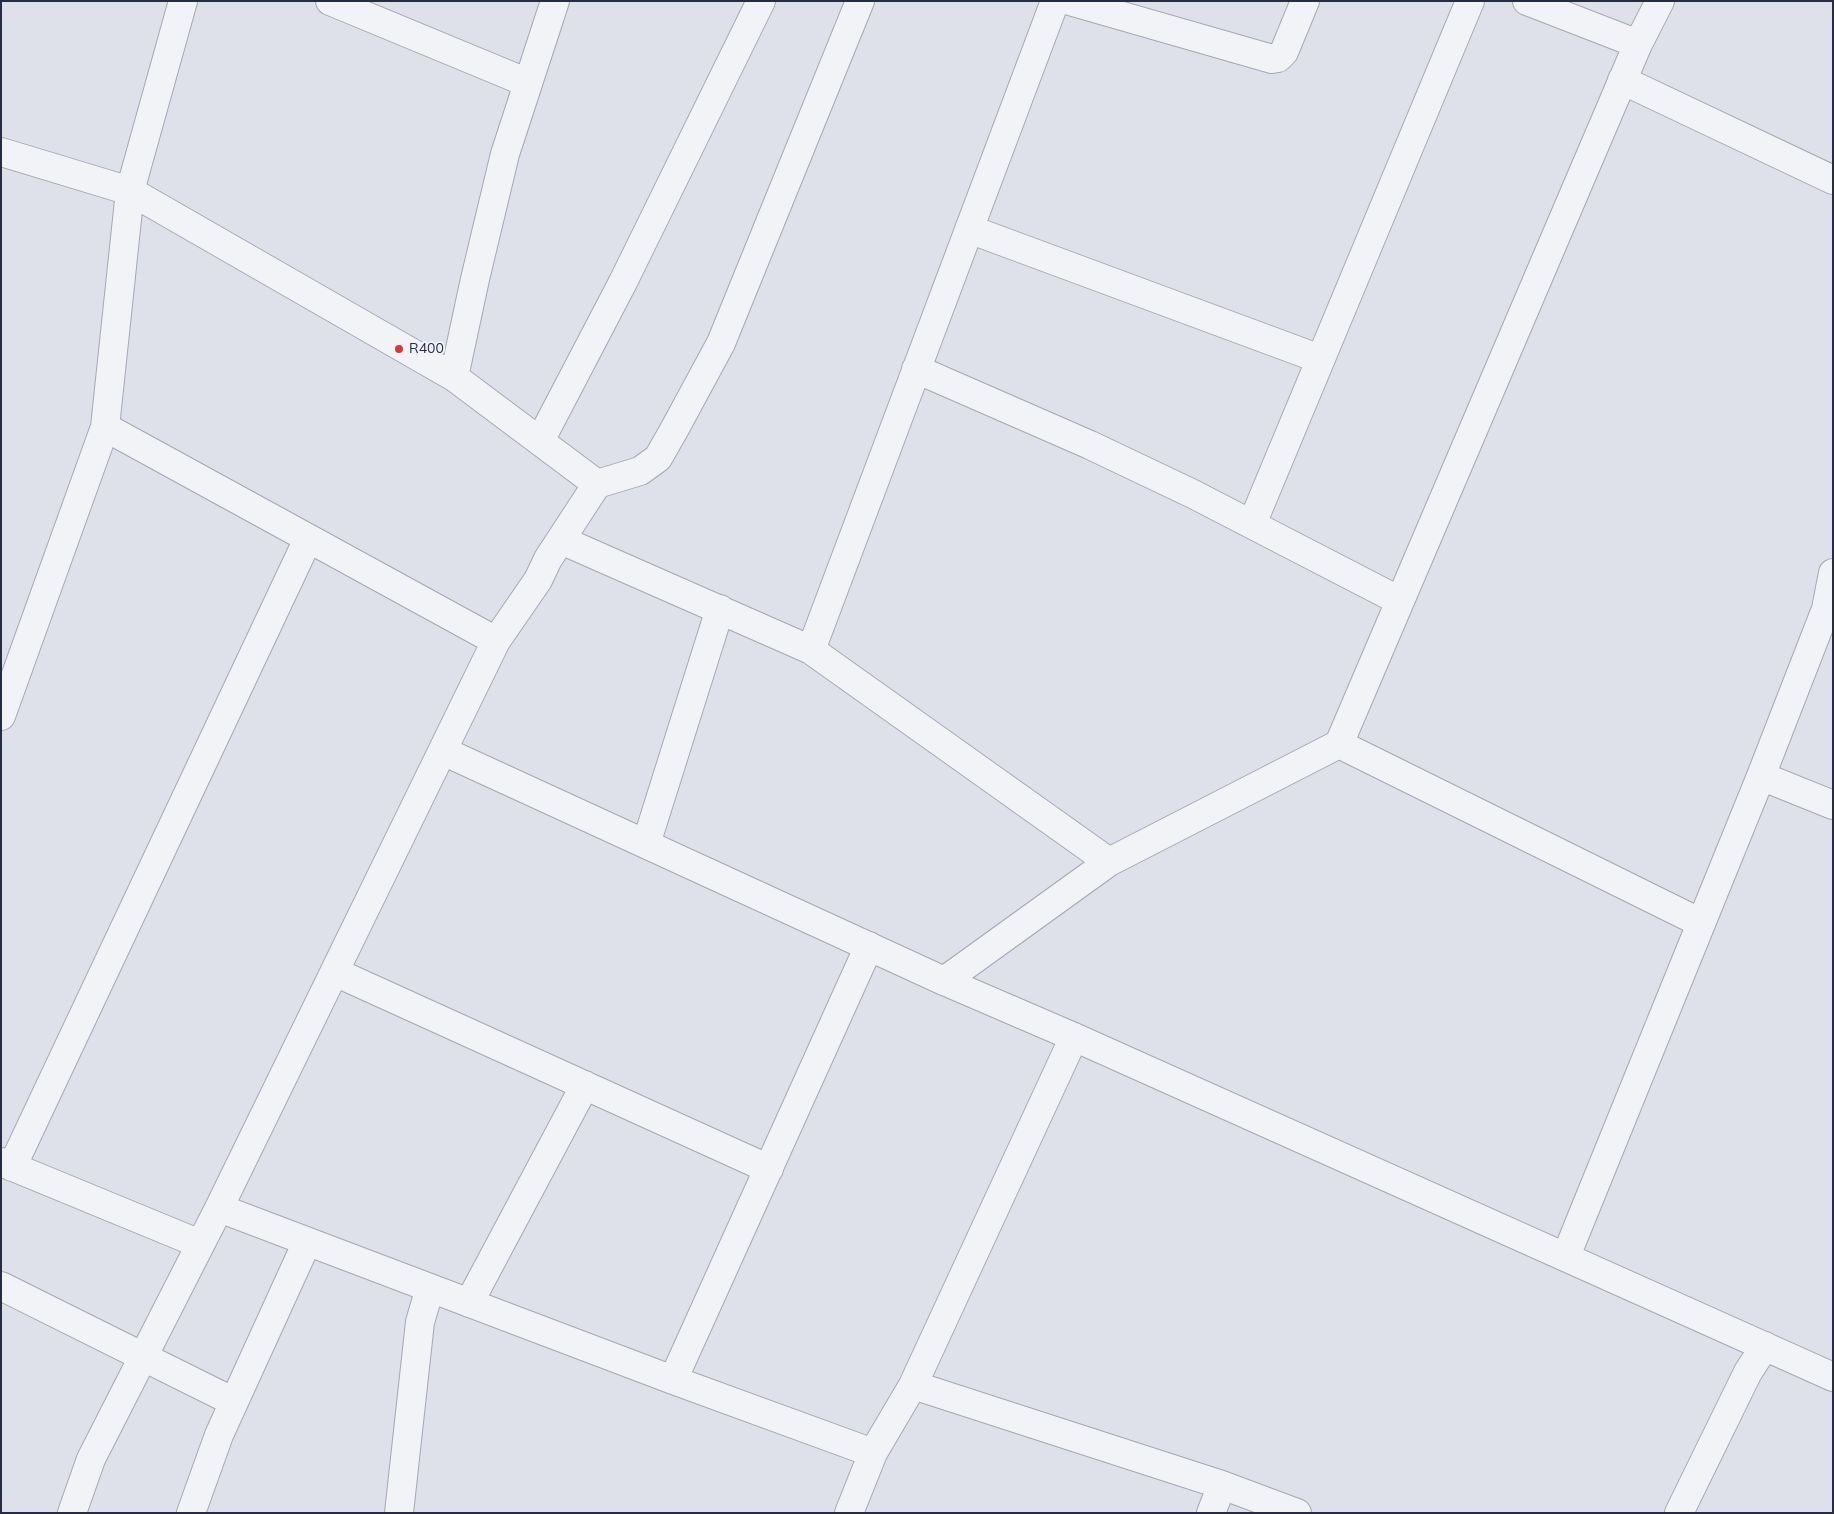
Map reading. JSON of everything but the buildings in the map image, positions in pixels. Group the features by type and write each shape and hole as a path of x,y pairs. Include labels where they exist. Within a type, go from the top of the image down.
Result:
{"street":[{"path":"1,716 8,675 105,427 130,191 183,1"},
{"path":"330,1 528,83"},
{"path":"454,377 505,154 555,1"},
{"path":"540,441 623,282 761,1"},
{"path":"72,1513 91,1459 219,1208 496,641 538,580 548,559 597,484 640,472 658,458 721,343 860,1"},
{"path":"810,650 1055,1"},
{"path":"1070,1 1272,59 1278,58 1284,52 1305,1"},
{"path":"1252,524 1470,1"},
{"path":"1527,1 1638,44"},
{"path":"944,981 1109,862 1339,744 1622,80 1660,1"},
{"path":"1622,80 1833,180"},
{"path":"1,152 130,191 454,377 597,484"},
{"path":"969,229 1320,359"},
{"path":"916,369 1090,445 1252,524 1400,601"},
{"path":"105,427 496,641"},
{"path":"200,1244 7,1165 308,539"},
{"path":"561,540 810,650 1109,862"},
{"path":"1566,1256 1830,604 1833,573"},
{"path":"646,844 720,609"},
{"path":"1339,744 1701,923"},
{"path":"443,751 944,981 1074,1036 1833,1377"},
{"path":"1761,776 1833,805"},
{"path":"673,1380 869,946"},
{"path":"334,972 769,1169"},
{"path":"849,1513 873,1453 913,1385 1074,1036"},
{"path":"469,1303 585,1085"},
{"path":"219,1208 673,1380 873,1453"},
{"path":"191,1513 219,1435 307,1242"},
{"path":"1,1286 234,1402"},
{"path":"399,1513 420,1322 430,1288"},
{"path":"1679,1513 1748,1372 1765,1346"},
{"path":"913,1385 1222,1485 1297,1513"},
{"path":"1211,1513 1222,1485"}],"place":[{"name":"R400","path":"399,349"}]}
